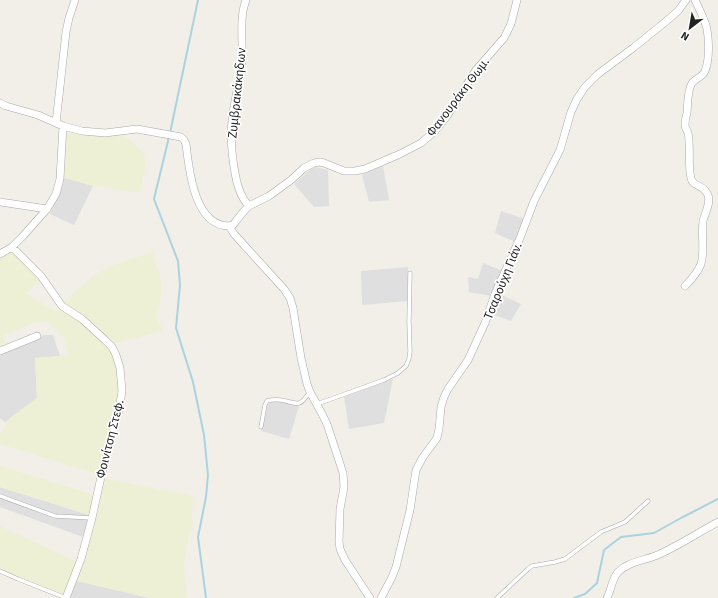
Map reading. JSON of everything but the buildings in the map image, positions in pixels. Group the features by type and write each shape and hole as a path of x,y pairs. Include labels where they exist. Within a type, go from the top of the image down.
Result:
{"street":[{"path":"0,254 12,247 23,236 47,208 56,194 59,183 59,124 66,32 75,0"},
{"name":"Ζυμβρακάκηδων","path":"246,0 243,13 242,65 232,121 232,142 233,166 236,181 242,197 249,206"},
{"name":"Φανουράκη Θωμ.","path":"229,226 236,222 249,206 269,196 288,183 304,168 314,163 320,162 344,171 355,171 365,169 410,150 421,143 434,132 447,116 476,70 504,38 511,24 517,0"},
{"name":"Τσαρούχη Γιάν.","path":"381,598 396,567 410,510 416,470 423,457 437,438 441,406 444,397 468,360 485,323 495,294 520,238 534,201 560,150 571,112 577,99 598,74 664,23 678,11 686,0"},
{"path":"685,286 695,274 701,262 702,229 709,197 708,193 704,189 699,185 694,184 692,181 690,170 689,138 685,125 691,84 705,71 709,52 706,26 695,0"},
{"path":"0,103 38,115 76,130 98,133 137,130 179,136 184,140 186,144 190,175 195,192 206,214 223,226 229,226 234,234 284,289 290,298 305,377 310,392 329,430 343,473 344,483 340,509 340,549 345,560 370,598"},
{"path":"0,202 47,208"},
{"name":"Φοινίτση Στεφ.","path":"12,247 41,276 62,306 82,319 105,340 115,352 119,362 122,385 120,405 81,559 66,598"},
{"path":"0,351 36,336"},
{"path":"608,598 614,578 618,572 626,566 665,551 718,522"}],"lane":[{"path":"317,404 384,380 398,373 406,366 410,351 410,273"},
{"path":"260,426 267,401 284,401 298,404 302,402 310,392"},
{"path":"0,496 55,516 92,518"},
{"path":"496,598 532,566 565,559 601,532 625,522 648,501"},
{"path":"0,571 66,598"}],"shaded area":[{"path":"383,166 389,200 369,202 362,175"},
{"path":"315,167 328,170 329,206 314,207 294,184"},
{"path":"62,177 93,186 74,225 50,214 58,194"},
{"path":"501,211 525,219 515,242 495,233"},
{"path":"483,263 503,271 491,296 469,292 468,277 478,279"},
{"path":"408,267 407,301 362,305 361,271"},
{"path":"499,294 521,304 511,321 492,314"},
{"path":"44,335 53,335 60,356 35,358 37,398 5,422 0,418 0,353"},
{"path":"393,379 384,423 349,429 344,397"},
{"path":"271,401 299,406 289,439 261,431 268,404"},
{"path":"0,487 89,515 83,537 0,507"},
{"path":"77,581 150,598 69,598"}],"green space":[{"path":"70,133 91,136 122,135 130,140 144,154 146,163 140,193 93,186 62,177 65,137"},
{"path":"13,250 42,280 26,293 56,312 59,308 82,321 97,333 115,355 119,403 100,475 0,444 0,434 4,430 5,422 37,398 35,358 60,356 68,357 64,338 48,324 50,321 33,323 3,336 7,346 0,349 0,258"},
{"path":"152,252 162,285 160,304 156,317 162,331 112,344 109,339 89,321 62,304 93,276 113,265"},
{"path":"0,466 95,495 89,515 0,487"},
{"path":"104,478 192,496 193,505 191,511 193,527 189,536 184,563 187,598 150,598 77,581"},
{"path":"0,526 77,562 64,596 0,570"}],"waterway":[{"path":"170,133 198,0"},
{"path":"169,137 154,199 178,261 180,285 176,328 193,382 204,435 208,475 206,497 198,537 206,598"},
{"path":"574,598 585,594 597,583 604,550 621,537 654,533 718,499"}]}
